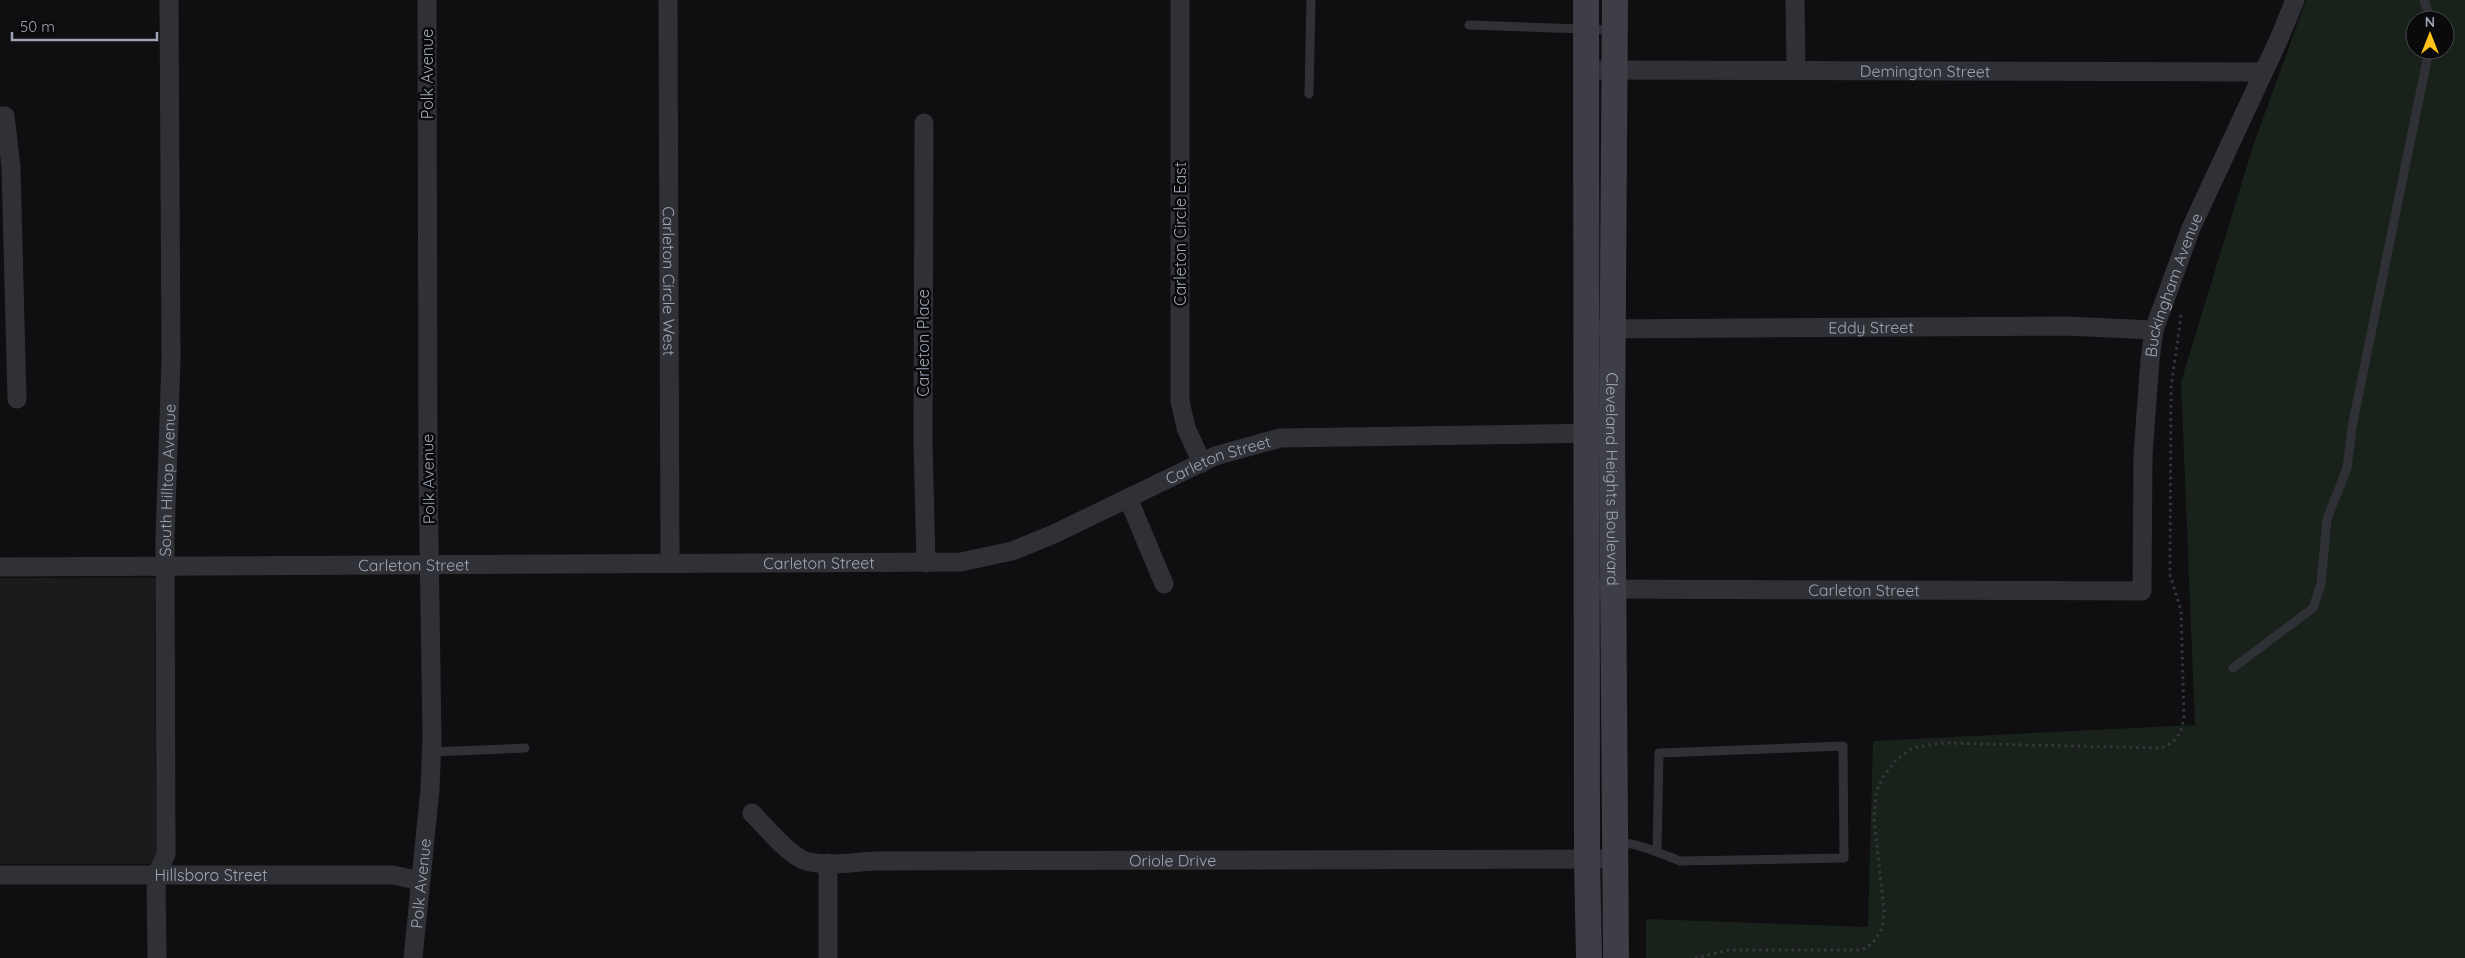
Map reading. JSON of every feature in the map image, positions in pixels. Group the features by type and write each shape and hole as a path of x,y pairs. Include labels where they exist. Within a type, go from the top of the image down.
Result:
{"street":[{"name":"South Hilltop Avenue","path":"157,958 156,876 166,854 165,566 171,361 169,0"},
{"name":"Polk Avenue","path":"413,958 431,752 427,0"},
{"name":"Carleton Circle West","path":"668,0 670,564"},
{"name":"Carleton Circle East","path":"1180,0 1180,401 1186,428 1202,463"},
{"name":"Cleveland Heights Boulevard","path":"1586,0 1587,859 1589,958"},
{"name":"Cleveland Heights Boulevard","path":"1615,0 1612,433 1614,589 1613,850 1616,958"},
{"path":"1794,0 1796,69"},
{"name":"Buckingham Avenue","path":"2142,591 2143,454 2154,330 2172,275 2191,228 2295,0"},
{"name":"Demington Street","path":"1586,70 1796,69 2263,72"},
{"path":"3,116 11,167 16,400"},
{"name":"Carleton Place","path":"924,123 923,443 926,563"},
{"name":"Eddy Street","path":"1587,329 2066,326 2154,330"},
{"name":"Carleton Street","path":"0,567 961,562 1012,551 1054,534 1216,456 1280,438 1612,433"},
{"path":"1128,498 1164,584"},
{"name":"Carleton Street","path":"1587,588 2142,591"},
{"name":"Oriole Drive","path":"752,813 784,846 805,861 828,863 876,860 1587,859 1613,850"},
{"path":"828,863 828,958"},
{"name":"Hillsboro Street","path":"0,875 392,875 421,881"}],"lane":[{"path":"1309,94 1311,0"},
{"path":"1469,26 1616,30"},
{"path":"2233,668 2314,608 2321,584 2327,519 2347,468 2352,426 2427,60"},
{"path":"1613,850 1635,844 1680,861 1844,858 1843,746 1659,753 1657,852"},
{"path":"431,752 525,748"}],"shaded area":[{"path":"2306,0 2465,0 2465,958 1646,958 1646,919 1868,927 1873,741 2195,725 2181,382 2253,146"},
{"path":"0,578 155,578 156,852 150,864 0,864"}]}
